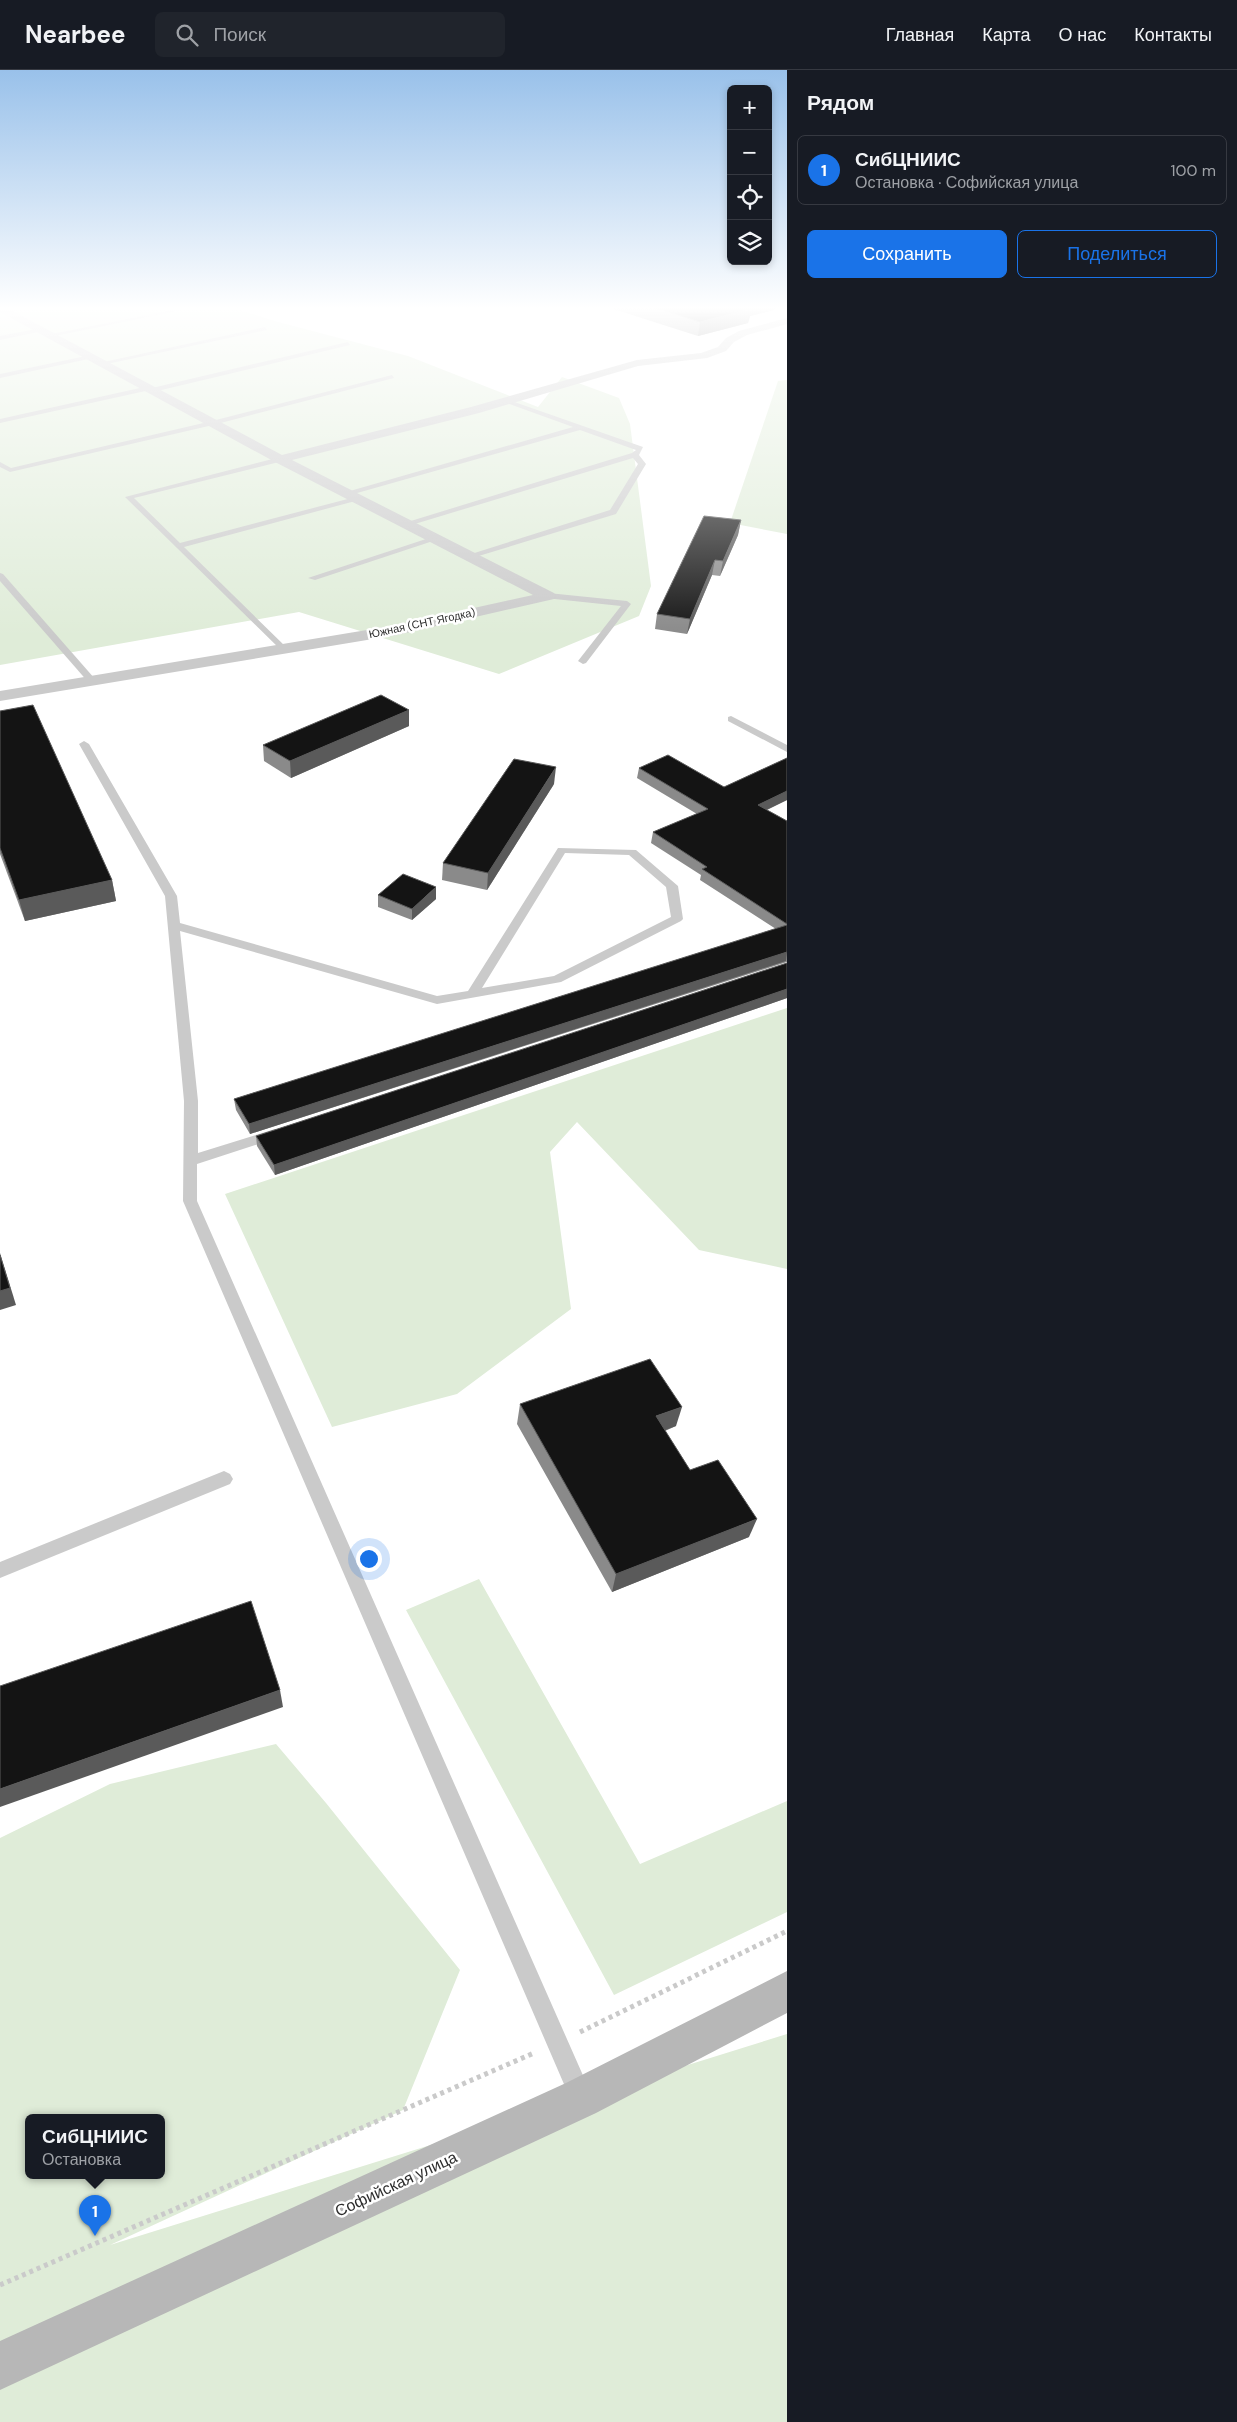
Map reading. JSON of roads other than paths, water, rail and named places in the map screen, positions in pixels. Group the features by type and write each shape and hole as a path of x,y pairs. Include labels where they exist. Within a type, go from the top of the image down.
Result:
{"main road":[{"name":"Софийская улица","path":"0,2366 582,2098 787,1991"}],"street":[{"path":"203,418 405,524 548,596"},
{"path":"280,459 441,418"},
{"name":"Южная (СНТ Ягодка)","path":"0,696 397,630 548,596"}],"lane":[{"path":"0,421 15,418"},
{"path":"0,464 10,470 233,418"},
{"path":"405,524 635,455 640,449 555,418"},
{"path":"178,546 582,427"},
{"path":"469,556 613,512 642,464 635,455"},
{"path":"280,459 129,497 283,649"},
{"path":"312,578 435,539"},
{"path":"0,576 92,681"},
{"path":"548,596 627,604 582,661"},
{"path":"731,719 787,749"},
{"path":"84,744 171,896 191,1101 190,1201 556,2043 582,2098"},
{"path":"174,924 437,1000 557,979 677,918 672,886 632,852 562,850 473,993"},
{"path":"190,1161 285,1130"},
{"path":"0,1570 224,1479"}],"place":[{"name":"СибЦНИИС","path":"95,2236"}]}
